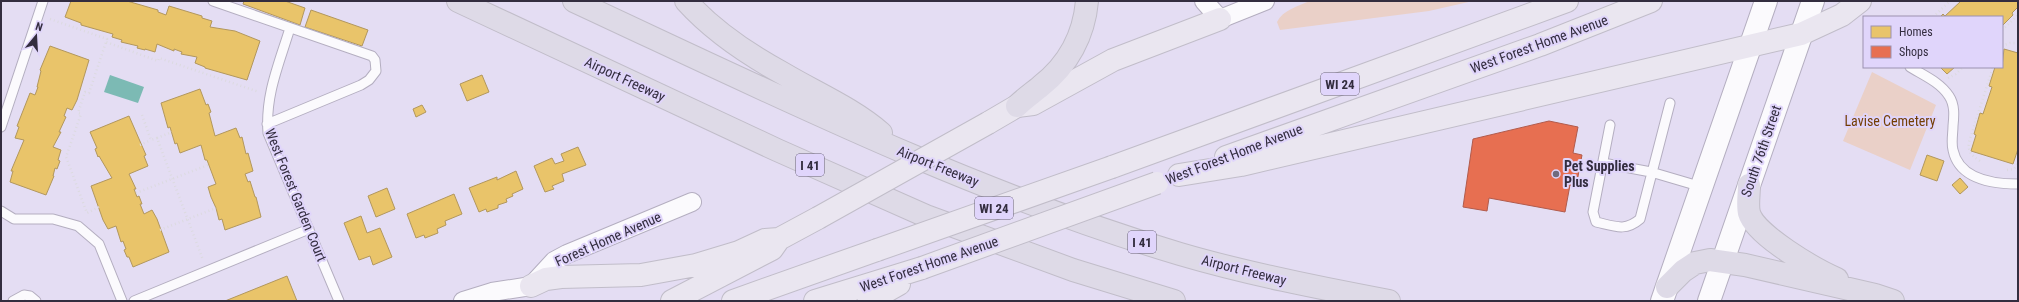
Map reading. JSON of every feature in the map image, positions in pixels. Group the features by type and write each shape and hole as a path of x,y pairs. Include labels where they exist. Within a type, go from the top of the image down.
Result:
{"highway":[{"name":"Airport Freeway","path":"458,1 770,147 926,216 1073,270 1174,301"},
{"name":"Airport Freeway","path":"574,1 904,153 1108,231 1181,254 1247,272 1389,301"},
{"path":"686,1 719,33 735,45 783,74 866,120 904,153"},
{"path":"1017,106 1055,73 1075,47 1086,19 1088,1"},
{"path":"1749,185 1749,214 1767,237 1825,273 1884,298"},
{"path":"1665,294 1683,271 1695,263 1710,260 1722,261 1884,298"}],"main road":[{"name":"West Forest Home Avenue","path":"733,301 1112,166 1567,1"},
{"name":"West Forest Home Avenue","path":"815,301 922,268 1376,102 1540,45 1651,1"},
{"name":"South 76th Street","path":"1710,297 1813,1"},
{"path":"1179,175 1241,165 1802,34 1842,15 1860,1"},
{"path":"1665,294 1765,5"},
{"path":"672,301 772,249 780,239 988,124 1017,106 1033,104 1113,60 1220,19"},
{"path":"531,286 546,279 561,277 641,275 689,266 739,252 765,240 780,239"},
{"path":"869,301 889,291 922,268"}],"street":[{"path":"1204,1 1220,19 1265,1"},
{"name":"Forest Home Avenue","path":"531,286 554,261 692,202"},
{"path":"463,301 492,292 531,286"}],"lane":[{"path":"1,128 43,1"},
{"path":"213,1 372,56 375,60 376,71 369,80 361,85 267,124"},
{"name":"West Forest Garden Court","path":"290,28 269,96 267,124 268,133 338,301"},
{"path":"1912,68 1942,86 1950,97 1954,109 1952,149 1957,163 1968,173 1983,180 2002,184 2018,184"},
{"path":"1610,125 1593,212 1596,222 1621,227 1631,226 1640,219 1670,103"},
{"path":"1603,163 1651,172 1702,187"},
{"path":"1,211 14,219 53,219 78,226 99,244 122,301"},
{"path":"134,301 309,229"},
{"path":"16,299 24,295 30,296 36,301"}],"path":[{"path":"1934,16 1950,1"},
{"path":"39,15 108,39 89,93 85,92 78,113 80,114 66,157 87,213 99,207"},
{"path":"2003,29 2018,15"},
{"path":"106,42 158,61 159,58 269,96"},
{"path":"2003,46 2015,43"},
{"path":"1942,86 1948,77 1956,74 1962,68"},
{"path":"1980,161 1968,151 1969,142 1993,68"},
{"path":"142,115 151,140"},
{"path":"140,144 172,132"},
{"path":"158,138 207,272"},
{"path":"2004,170 2014,169 2018,163"},
{"path":"136,193 208,165"},
{"path":"160,230 216,208"}],"green space":[{"path":"1310,1 1473,1 1429,11 1280,30 1277,22 1283,14"},
{"name":"Lavise Cemetery","path":"1872,72 1936,105 1910,170 1843,141"}],"shaded area":[{"path":"110,75 144,87 138,103 104,92"}],"building: Homes":[{"path":"71,1 127,1 158,10 158,12 166,15 169,6 202,16 202,18 212,21 210,27 235,31 260,41 247,80 205,68 195,63 197,57 181,54 182,52 174,49 174,51 157,44 155,52 137,48 138,46 121,42 122,40 112,37 113,34 81,25 81,23 65,17"},
{"path":"244,1 285,1 305,8 300,25 243,4"},
{"path":"1961,1 2018,1 2018,7 2012,13 2013,15 2003,25 2003,16 1945,16"},
{"path":"311,10 368,30 362,46 305,27"},
{"path":"50,46 89,60 77,100 72,110 67,108 64,116 66,117 59,132 61,132 53,147 61,150 58,160 60,161 57,169 55,168 54,176 46,195 10,182 13,171 11,171 24,140 15,138 19,127 17,126 30,93 35,95 38,87 40,70"},
{"path":"2004,49 2018,53 2018,149 2013,164 1971,151 1980,113 1983,114 1992,87 1989,86 1995,68 2003,68"},
{"path":"1941,68 1954,68 1947,74"},
{"path":"482,75 489,92 467,101 460,84"},
{"path":"200,89 206,105 208,104 211,112 209,113 215,136 236,128 240,138 242,137 246,154 248,153 253,171 245,174 248,182 250,181 256,197 261,217 225,230 222,219 219,220 208,187 216,184 207,160 205,160 201,145 180,153 177,143 175,144 170,127 168,128 161,103"},
{"path":"422,105 426,112 416,117 413,109"},
{"path":"129,116 146,155 144,156 148,166 129,174 136,189 134,189 137,197 139,196 142,204 140,204 144,214 152,210 157,219 169,252 133,267 124,250 126,249 123,241 121,242 116,226 108,229 103,220 91,186 112,178 99,156 98,157 95,149 97,148 90,132"},
{"path":"578,147 586,165 562,174 564,181 552,186 554,189 545,192 534,166 552,158 555,164 564,161 561,154"},
{"path":"1927,155 1944,161 1937,181 1920,175"},
{"path":"516,171 523,189 512,194 513,196 506,199 507,202 498,205 498,208 487,212 486,209 479,212 469,188 497,177 497,180"},
{"path":"1960,178 1968,187 1960,194 1952,185"},
{"path":"387,188 395,209 376,217 368,196"},
{"path":"454,194 462,214 445,221 446,225 437,229 438,233 425,238 424,235 416,238 407,214"},
{"path":"361,216 367,233 380,228 392,257 373,265 370,256 359,260 344,223"},
{"path":"287,276 297,301 225,301"}],"building: Shops":[{"path":"1549,121 1578,127 1573,153 1582,155 1576,187 1570,185 1565,212 1489,198 1487,211 1463,207 1473,139"}],"place":[{"name":"Pet Supplies Plus","path":"1556,174"}]}
